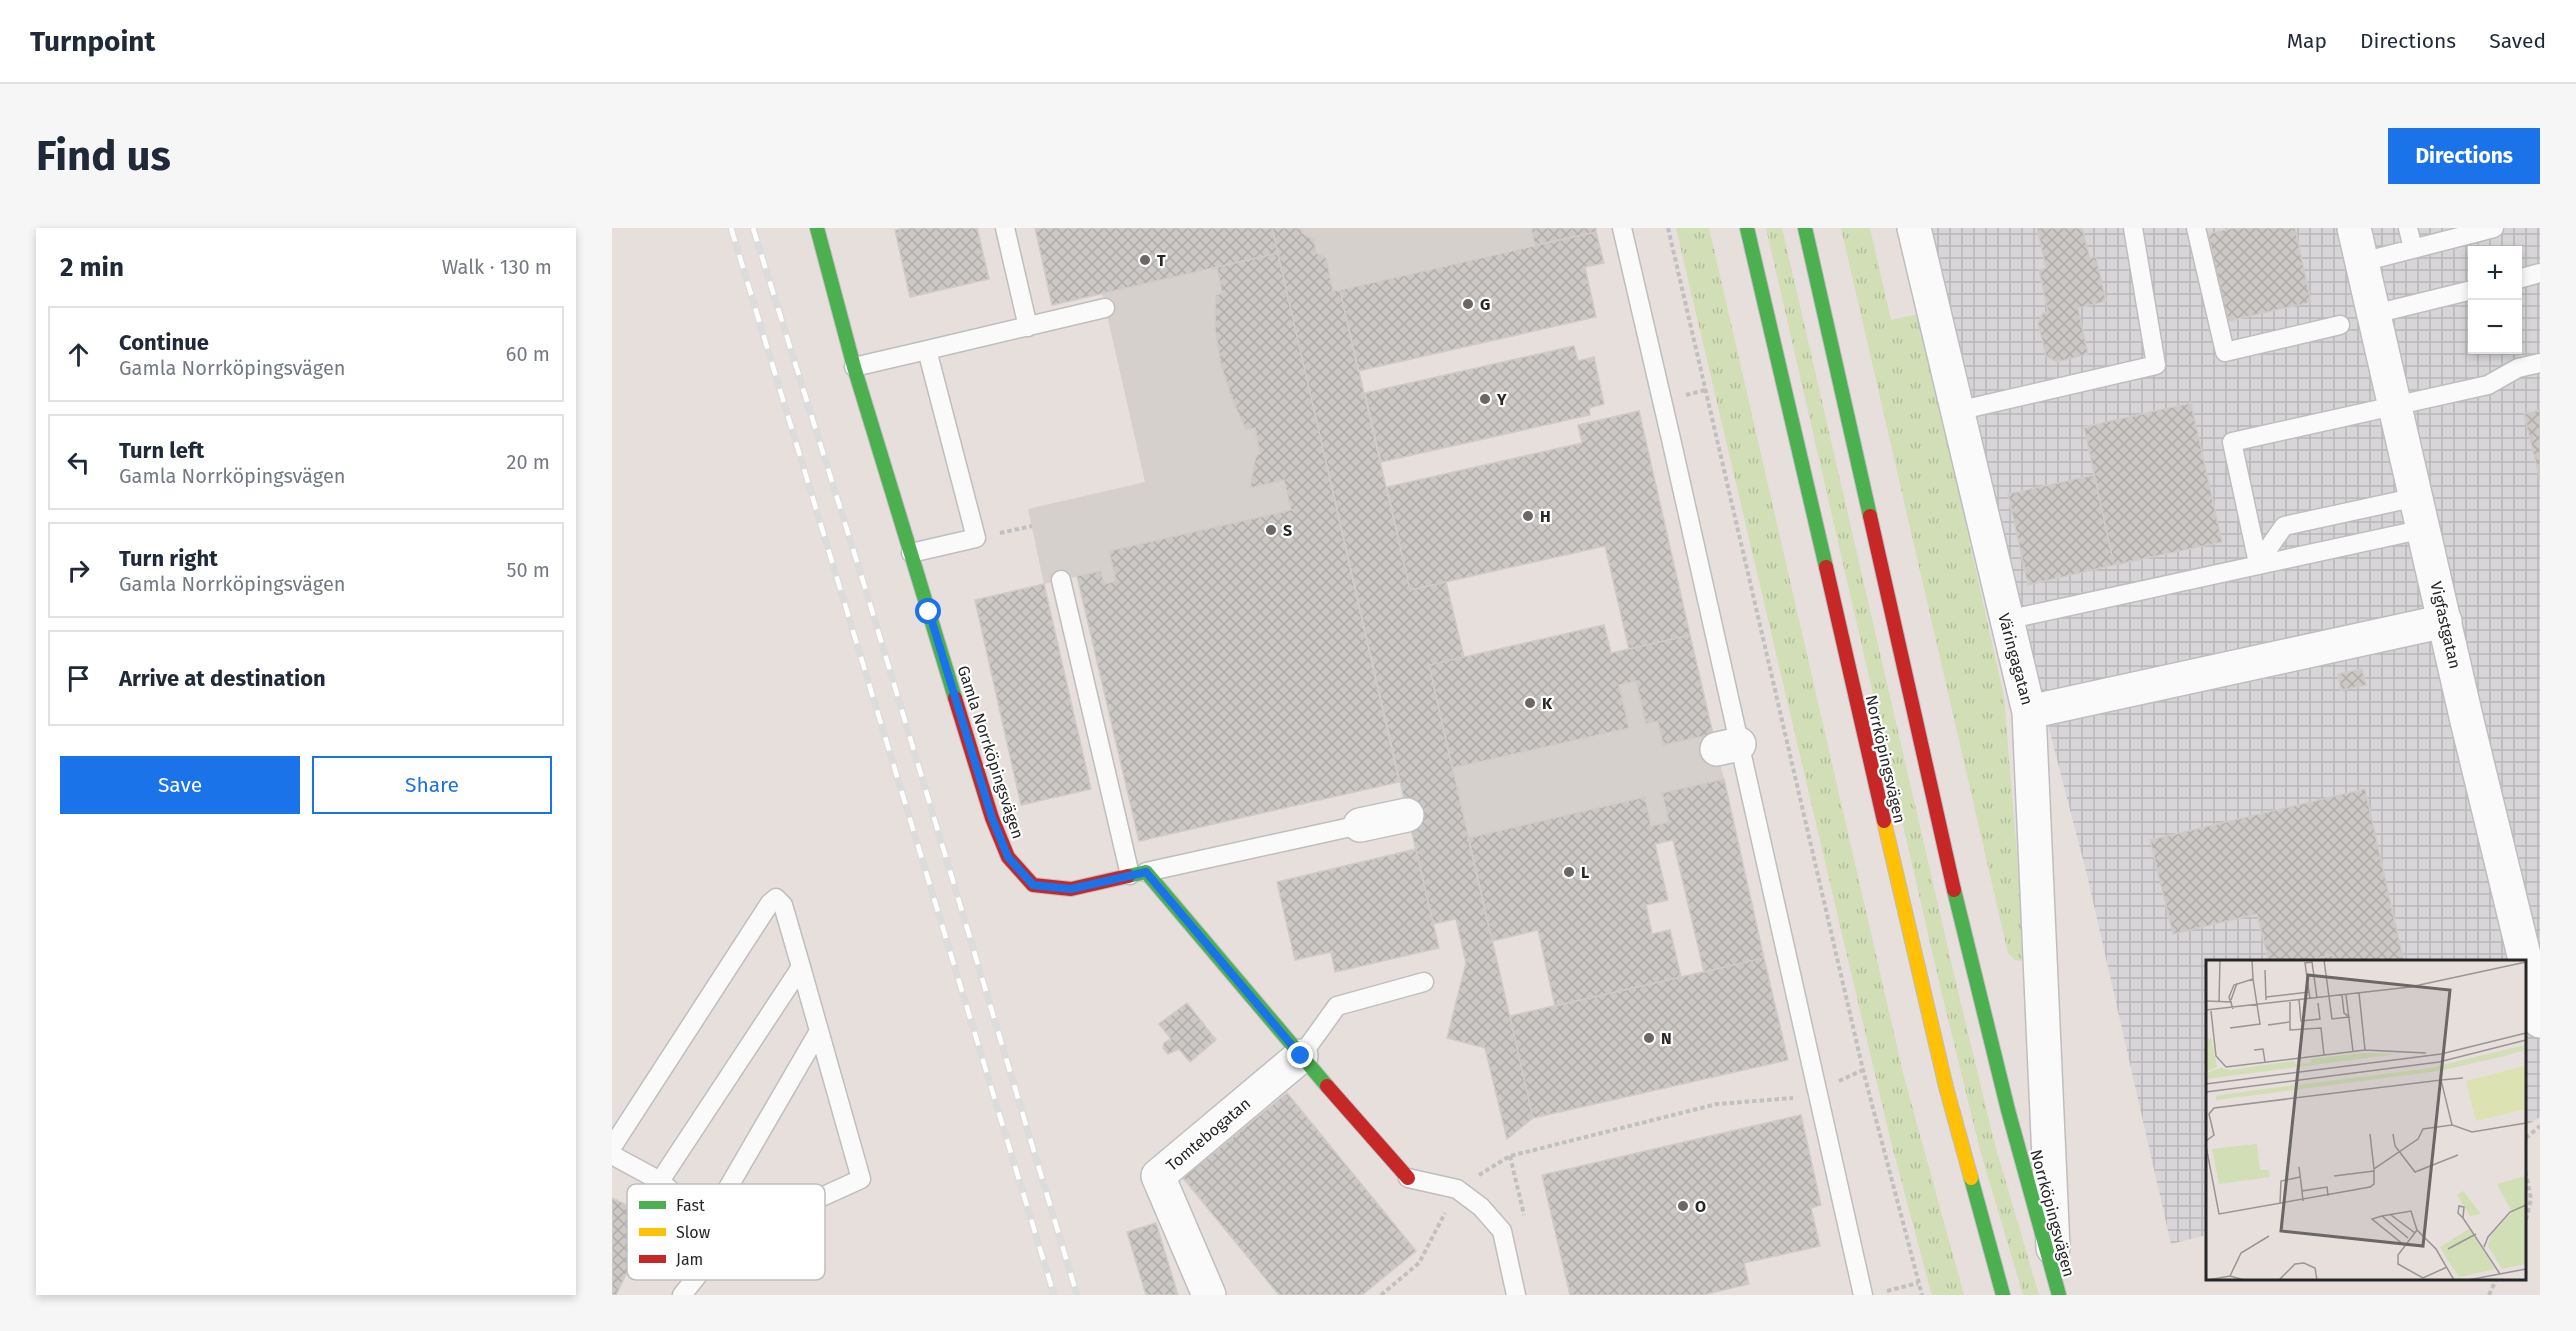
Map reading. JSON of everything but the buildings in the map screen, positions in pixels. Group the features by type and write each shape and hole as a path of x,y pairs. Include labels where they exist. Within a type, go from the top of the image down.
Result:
{"main road":[{"name":"Gamla Norrköpingsvägen","path":"818,228 854,367 992,818 1008,857 1033,885 1071,889 1138,873"},
{"name":"Norrköpingsvägen","path":"1747,228 1946,1087 2003,1295"},
{"name":"Norrköpingsvägen","path":"1805,228 1956,897 2008,1110 2057,1289"},
{"path":"1138,873 1408,1178"}],"street":[{"name":"Väringagatan","path":"1914,228 2028,712 2445,621"},
{"name":"Vigfastgatan","path":"2354,228 2540,1021"},
{"path":"2028,712 2057,1289"},
{"path":"1360,825 1407,814"},
{"name":"Tomtebogatan","path":"1209,1295 1158,1176 1301,1056"}],"lane":[{"path":"1005,228 1028,327"},
{"path":"1622,228 1728,746 1788,968 1871,1294"},
{"path":"1957,411 2156,365 2133,228"},
{"path":"2196,228 2225,352 2340,325"},
{"path":"2408,228 2413,249"},
{"path":"2362,262 2494,228"},
{"path":"2522,278 2540,273"},
{"path":"2374,314 2468,291"},
{"path":"854,367 1105,308"},
{"path":"911,553 976,538 927,350"},
{"path":"2258,563 2232,442 2488,385 2518,368 2540,363"},
{"path":"2258,563 2284,526 2416,498"},
{"path":"2006,620 2258,563 2424,529"},
{"path":"1061,580 1138,873 1360,825"},
{"path":"612,1147 770,903 776,898 783,904 861,1179 825,1195"},
{"path":"660,1181 801,967"},
{"path":"1301,1056 1337,1006 1424,982"},
{"path":"730,1184 819,1031"},
{"path":"612,1155 663,1184"},
{"path":"1408,1178 1457,1189 1481,1207 1502,1231 1516,1295"},
{"path":"682,1295 694,1280"}],"path":[{"path":"1668,228 1863,1070 1922,1295"},
{"path":"976,538 1032,526"},
{"path":"1381,1295 1419,1263 1457,1189 1510,1156 1717,1104 1796,1098 1863,1070"},
{"path":"2525,1143 2526,1138 2540,1126"},
{"path":"2525,1173 2531,1199 2525,1221"},
{"path":"2489,1295 2496,1280"},
{"path":"1871,1294 1918,1283"}],"shaded area":[{"path":"1301,228 1531,228 1535,245 1333,291 1326,259 1316,253 1314,240 1302,233"},
{"path":"1927,228 2540,228 2540,1117 2525,1126 2525,960 2206,960 2206,1235 2171,1244 2087,875 2028,648"},
{"path":"1217,267 1222,293 1216,295 1215,329 1221,365 1246,430 1255,428 1260,454 1256,455 1250,487 1284,480 1291,510 1109,551 1116,581 1104,584 1100,571 1044,584 1028,509 1145,482 1102,293"},
{"path":"1636,681 1646,724 1658,721 1663,745 1713,734 1724,779 1662,793 1669,822 1651,826 1644,797 1468,838 1452,768 1619,685"}],"green space":[{"path":"1676,228 1709,228 1904,1077 1964,1295 1932,1295 1928,1281 1890,1138"},
{"path":"1766,228 1782,228 1995,1145 2039,1295 2023,1295 1980,1150 1940,986"},
{"path":"1841,228 1870,228 1891,320 1919,314 2004,697 2025,954 2022,961 2015,960 2008,953"}],"railway":[{"path":"731,228 1054,1295"},
{"path":"753,228 867,594 1077,1295"}],"traffic: fast":[{"path":"817,228 854,367 955,698"},
{"path":"1747,228 1826,567"},
{"path":"1805,228 1870,516"},
{"path":"1128,876 1146,872 1327,1086"},
{"path":"1954,890 2008,1110 2059,1295"},
{"path":"1971,1178 2003,1295"}],"traffic: slow":[{"path":"1884,821 1946,1087 1971,1178"}],"traffic: jam":[{"path":"1870,516 1954,890"},
{"path":"1826,567 1884,821"},
{"path":"955,698 992,818 1008,857 1033,885 1071,889 1128,876"},
{"path":"1327,1086 1408,1178"}],"place":[{"name":"T","path":"1145,260"},
{"name":"G","path":"1468,304"},
{"name":"Y","path":"1485,399"},
{"name":"H","path":"1528,516"},
{"name":"S","path":"1271,530"},
{"name":"K","path":"1530,703"},
{"name":"L","path":"1569,872"},
{"name":"N","path":"1649,1038"},
{"name":"O","path":"1683,1206"}],"route":[{"path":"929,612 992,818 1008,857 1033,885 1071,889 1146,872 1301,1056"}]}
